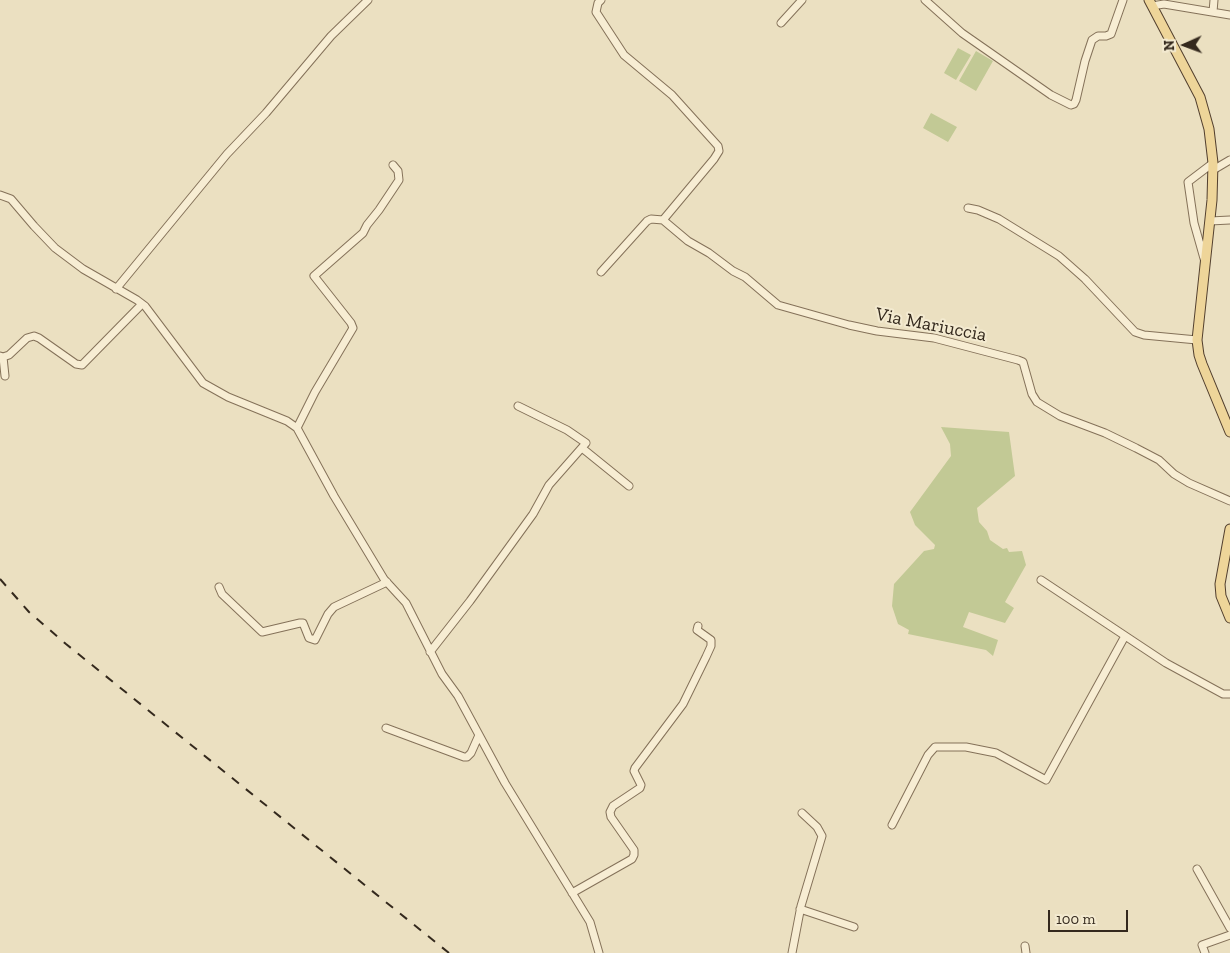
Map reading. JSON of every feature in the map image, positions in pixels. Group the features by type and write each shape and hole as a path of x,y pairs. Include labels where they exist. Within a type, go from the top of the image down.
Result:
{"main road":[{"path":"1151,3 1200,97 1209,129 1213,167 1210,221 1197,340 1202,364 1230,432"},
{"path":"1230,529 1220,584 1221,596 1230,618"}],"street":[{"path":"116,289 227,154 266,113 332,36 368,0"},
{"path":"601,0 596,12 624,55 672,95 718,146 719,151 663,220 647,220 601,272"},
{"path":"781,23 802,0"},
{"path":"925,0 962,33 1051,95 1071,105 1076,100 1092,40 1098,36 1111,34 1123,0"},
{"path":"1212,12 1214,0"},
{"path":"1151,3 1230,15"},
{"path":"1205,263 1194,223 1188,182 1213,167 1230,160"},
{"path":"297,428 315,392 353,328 314,276 363,234 366,226 399,180 398,171 393,165"},
{"path":"0,195 11,199 55,248 83,270 142,304 203,384 228,397 287,421 297,428 334,496 387,582 406,603 442,674 458,696 505,783 590,922 599,953"},
{"path":"968,208 978,210 999,220 1059,256 1085,279 1136,332 1144,335 1197,340"},
{"name":"Via Mariuccia","path":"663,220 688,241 709,253 733,271 746,277 778,305 849,326 934,338 1018,360 1022,362 1032,394 1037,402 1060,416 1105,433 1144,452 1159,460 1174,474 1189,483 1230,501"},
{"path":"1210,221 1230,220"},
{"path":"5,376 2,357 9,355 27,338 34,336 76,364 82,364 142,304"},
{"path":"430,652 470,601 533,514 549,485 586,443 567,430 518,406"},
{"path":"582,448 629,486"},
{"path":"1041,580 1166,663 1223,694 1230,694"},
{"path":"219,586 222,594 262,632 300,622 303,624 308,638 315,640 328,614 334,607 387,582"},
{"path":"572,892 632,859 634,855 634,850 611,817 610,812 613,806 640,788 641,786 634,771 635,768 683,704 706,657 711,646 711,640 697,630 698,626"},
{"path":"892,825 928,754 934,747 966,747 996,753 1046,780 1125,636"},
{"path":"386,728 464,757 471,753 479,735"},
{"path":"792,953 800,909 822,836 817,827 802,813"},
{"path":"1197,869 1230,928"},
{"path":"800,909 854,927"},
{"path":"1205,953 1202,945 1230,935"}],"green space":[{"path":"958,48 971,55 956,80 944,73"},
{"path":"976,51 993,61 976,91 959,81"},
{"path":"931,113 957,127 948,142 923,128"},
{"path":"941,427 1009,432 1015,476 977,508 979,522 987,531 990,540 1003,549 1007,548 1009,552 1022,551 1026,565 1005,602 1014,608 1005,623 969,612 963,627 998,640 993,656 986,650 908,634 909,630 898,624 892,606 894,584 924,551 934,549 935,545 915,525 910,512 951,456 950,444"}],"railway":[{"path":"0,579 29,612 66,644 449,953"}]}
